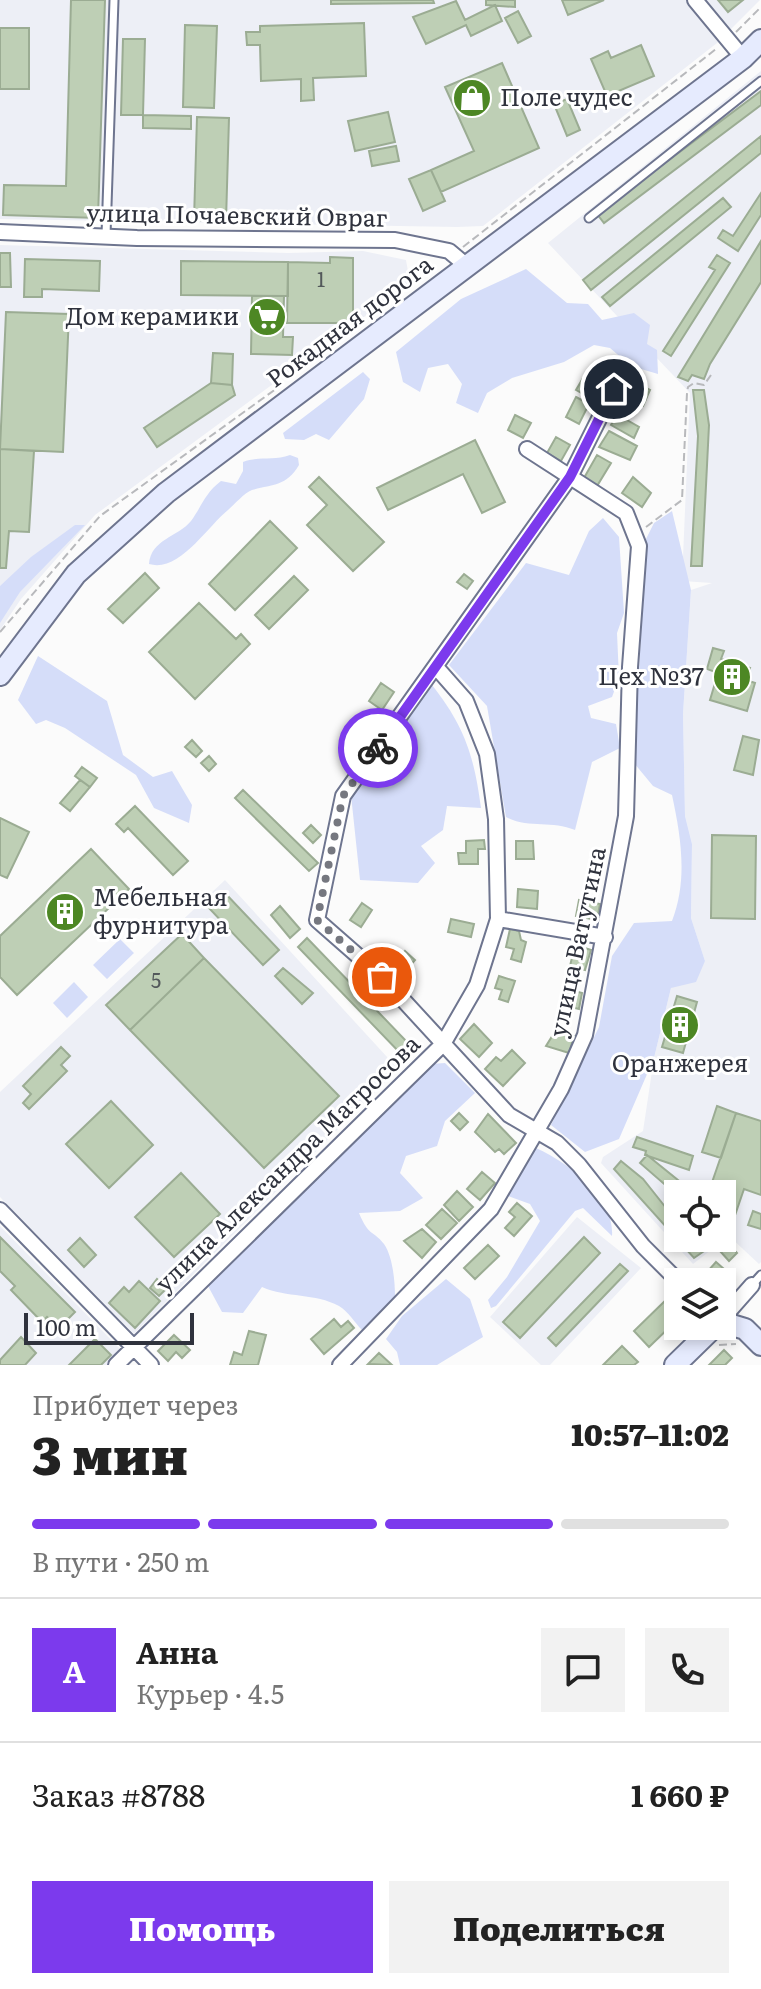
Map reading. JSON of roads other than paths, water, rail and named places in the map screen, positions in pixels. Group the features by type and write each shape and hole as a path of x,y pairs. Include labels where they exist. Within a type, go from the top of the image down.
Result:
{"main road":[{"name":"Рокадная дорога","path":"0,675 76,574 166,493 460,261 743,58 761,40"},
{"path":"743,58 761,69"},
{"path":"736,1325 745,1329 751,1344"},
{"path":"675,1365 711,1340"}],"street":[{"path":"695,0 743,58"},
{"name":"улица Почаевский Овраг","path":"0,232 395,240 460,261"},
{"path":"614,389 570,477 343,796 317,920 382,977 509,1115 557,1143 665,1268"},
{"name":"улица Ватутина","path":"340,1365 491,1209 561,1089 585,1035 626,816 630,667 639,546 626,513 527,449"},
{"name":"улица Александра Матросова","path":"116,1365 443,1044 477,985 498,919 496,819 487,754 466,701 436,667"},
{"path":"498,919 605,937"},
{"path":"0,1210 151,1365"},
{"path":"736,1304 756,1280"}],"lane":[{"path":"106,235 114,0"},
{"path":"589,218 761,81"}],"place":[{"name":"Поле чудес","path":"472,98"},
{"name":"Дом керамики","path":"267,317"},
{"name":"Цех №37","path":"732,677"},
{"name":"Мебельная фурнитура","path":"65,912"},
{"name":"Оранжерея","path":"680,1025"}]}
